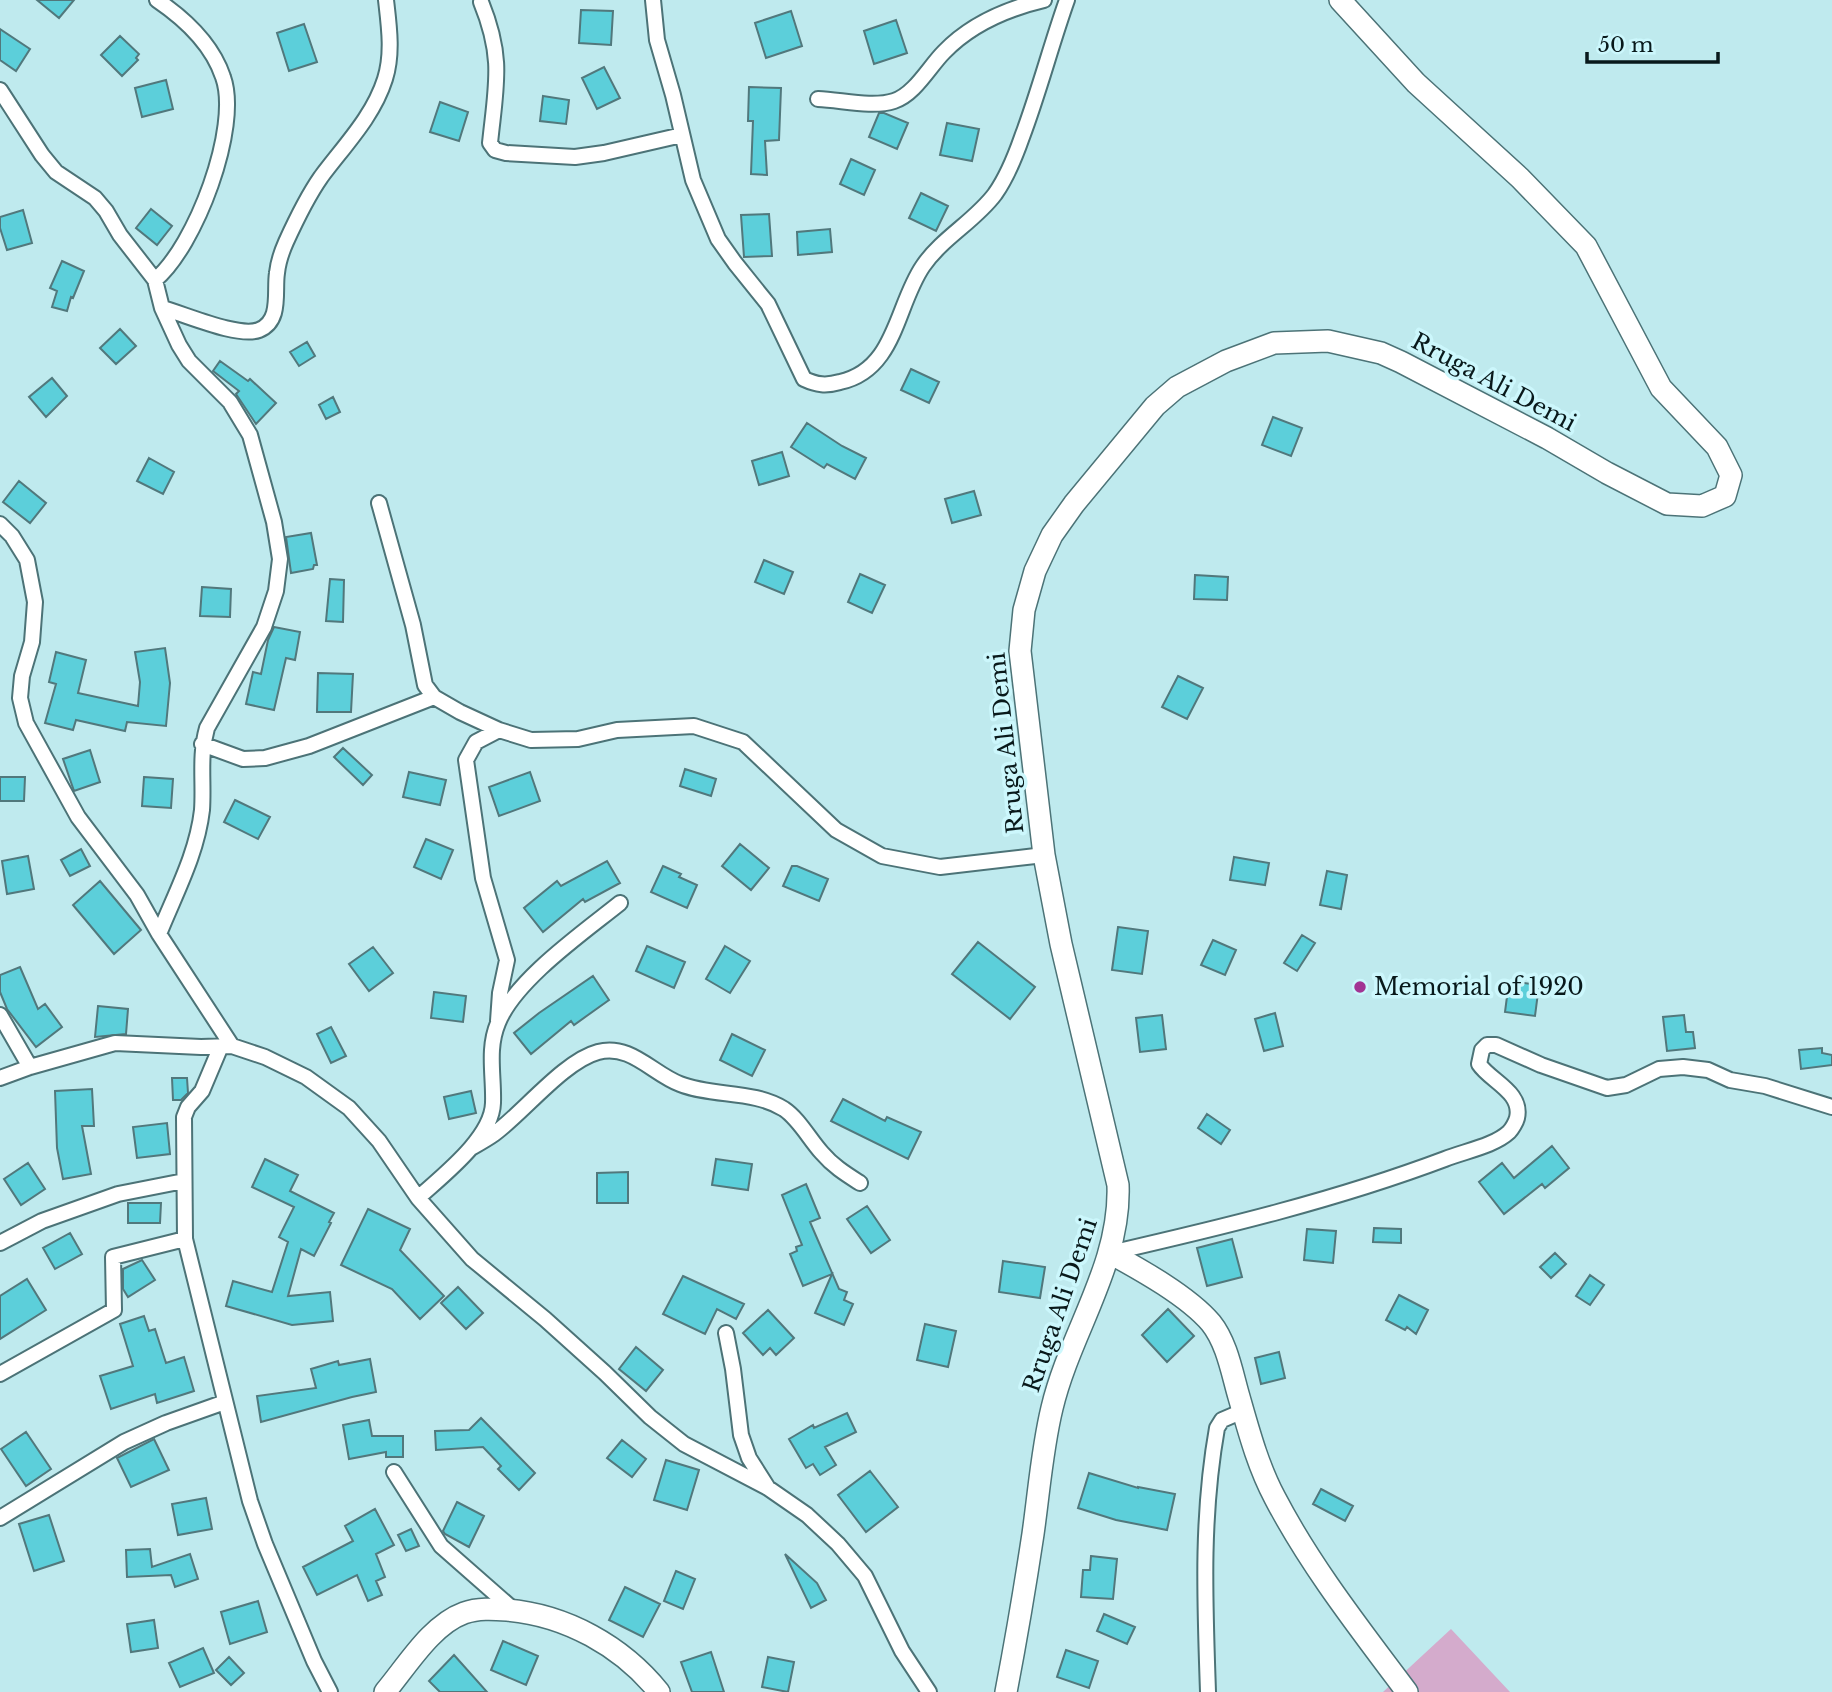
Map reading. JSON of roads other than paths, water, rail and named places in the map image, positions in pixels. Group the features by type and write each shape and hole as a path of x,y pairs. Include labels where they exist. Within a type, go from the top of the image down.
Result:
{"main road":[{"name":"Rruga Ali Demi","path":"1006,1692 1026,1587 1044,1444 1052,1406 1064,1367 1110,1253 1119,1208 1118,1185 1061,944 1044,855 1020,651 1024,610 1035,571 1052,535 1155,406 1177,387 1199,374 1274,343 1328,341 1381,353 1667,503 1702,506 1725,496 1731,475 1717,447 1661,388 1586,246 1520,178 1416,83 1339,0"},
{"path":"1110,1253 1168,1288 1210,1322 1228,1359 1256,1457 1290,1525 1336,1598 1407,1692"},
{"path":"385,1692 420,1649 450,1620 465,1612 489,1609 545,1617 599,1639 647,1677 659,1692"}],"street":[{"path":"155,280 169,269 178,254 210,186 222,149 227,110 223,78 206,43 183,20 157,0"},
{"path":"162,308 242,332 260,330 272,320 277,297 276,273 294,225 319,180 371,110 385,79 389,54 386,0"},
{"path":"654,0 656,40 693,180 719,239 734,263 768,304 804,379 829,385 849,380 869,369 884,351 897,328 923,265 993,197 1005,179 1067,0"},
{"path":"818,99 883,103 897,100 910,91 946,49 975,27 1000,12 1044,0"},
{"path":"481,2 496,46 496,106 490,143 495,150 575,157 682,135"},
{"path":"0,90 56,172 94,198 106,211 120,235 155,280 162,308 179,345 190,361 230,402 250,435 274,522 281,559 276,591 264,627 207,728 202,744 202,810 180,885 159,934"},
{"path":"379,503 413,625 425,685 434,697 499,730 531,740 578,739 617,730 694,726 743,742 836,831 882,856 940,867 1044,855"},
{"path":"0,524 12,536 27,560 35,601 32,642 22,676 20,698 26,723 78,817 137,895 226,1046"},
{"path":"202,744 243,758 265,758 309,746 434,697"},
{"path":"471,1148 493,1105 492,1046 507,960 483,878 466,760 477,742 499,730"},
{"path":"498,1022 513,999 531,979 564,948 620,903"},
{"path":"0,1015 30,1067"},
{"path":"0,1077 115,1043 226,1046 265,1057 306,1077 349,1108 379,1141 418,1198 472,1259 585,1355 650,1417 684,1444 768,1488 807,1515 838,1544 865,1576 902,1651 929,1692"},
{"path":"1110,1253 1232,1225 1320,1200 1402,1175 1494,1140 1510,1131 1518,1108 1511,1094 1479,1064 1482,1050 1487,1045 1496,1045 1541,1065 1607,1088 1626,1085 1660,1069 1684,1067 1708,1070 1730,1080 1765,1086 1832,1107"},
{"path":"226,1046 202,1091 188,1107 184,1117 185,1239 250,1501 314,1661 330,1692"},
{"path":"418,1198 471,1148 494,1134 548,1085 597,1052 613,1050 632,1055 678,1083 702,1091 774,1103 788,1111 837,1168 860,1183"},
{"path":"0,1243 42,1221 118,1194 184,1181"},
{"path":"0,1374 114,1310 113,1257 185,1239"},
{"path":"726,1333 741,1435 749,1458 768,1488"},
{"path":"0,1518 124,1442 166,1423 225,1402"},
{"path":"1209,1692 1205,1587 1206,1509 1217,1428 1222,1420 1242,1410"},
{"path":"394,1472 441,1546 515,1611"}],"place":[{"name":"Memorial of 1920","path":"1360,987"}]}
